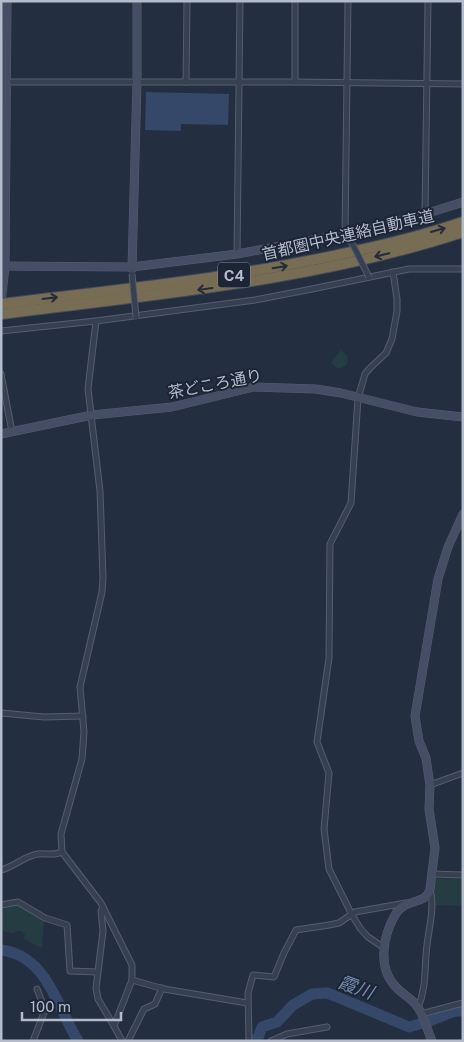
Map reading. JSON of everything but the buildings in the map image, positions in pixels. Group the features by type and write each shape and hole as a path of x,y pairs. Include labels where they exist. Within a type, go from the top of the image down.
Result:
{"highway":[{"name":"首都圏中央連絡自動車道","path":"1,304 192,281 258,271 319,260 390,243 463,222"},
{"name":"首都圏中央連絡自動車道","path":"1,314 259,281 374,257 463,232"}],"street":[{"path":"1,304 3,288 8,1"},
{"path":"136,317 132,270 137,82 137,1"},
{"path":"186,82 187,1"},
{"path":"238,254 240,1"},
{"path":"295,1 295,82"},
{"path":"348,1 345,234 369,277"},
{"path":"425,214 428,1"},
{"path":"6,82 463,84"},
{"path":"3,266 132,270 238,254 345,234 425,214 463,202"},
{"path":"1,330 136,317 255,300 409,268 463,269"},
{"path":"383,947 368,937 352,915 330,869 326,854 324,820 330,782 329,773 316,742 328,658 330,544 351,503 358,398 365,374 386,353 392,339 397,299 392,272"},
{"path":"96,321 88,389 100,491 103,578 102,592 80,687 84,732 82,759 61,834 62,852 103,908 132,965 132,980 114,1026"},
{"path":"1,374 12,432"},
{"name":"茶どころ通り","path":"1,434 92,415 172,407 254,387 316,389 342,393 417,412 463,417"},
{"path":"249,1041 248,993 253,975 274,977 296,930 329,926 355,912 406,903 424,898 429,894 435,848 429,809 430,785 426,758 418,736 415,716 438,579 448,547 463,514"},
{"path":"1,713 44,717 83,716"},
{"path":"430,785 463,773"},
{"path":"1,870 12,867 17,862 37,854 56,855 62,852"},
{"path":"432,874 463,875"},
{"path":"420,1013 425,987 426,948 433,899 430,889"},
{"path":"1,905 18,902 45,918 67,925 70,971 98,972"},
{"path":"406,903 394,916 383,947 385,969 391,982 420,1013 430,1038"},
{"path":"103,908 101,911 103,930 96,984 97,994 122,1041"},
{"path":"132,980 162,988 248,1002"},
{"path":"128,1041 144,1009 155,1004 162,988"},
{"path":"33,1041 45,1010 37,989"},
{"path":"420,1013 463,1003"},
{"path":"272,1041 287,1034 327,1027"}],"green space":[{"path":"341,350 348,356 347,364 338,369 331,363"},
{"path":"435,878 463,879 463,906 433,905"},
{"path":"16,905 21,906 44,921 42,948 24,939 25,934 21,931 16,931 14,934 1,930 1,910"}],"water":[{"path":"146,92 229,94 228,125 181,124 181,131 145,130"}],"waterway":[{"name":"霞川","path":"1,950 17,954 30,962 40,973 57,999 78,1041"},
{"name":"霞川","path":"251,1041 258,1038 262,1027 277,1022 293,1005 312,994 327,993 409,1027 455,1011 463,1011"}]}
